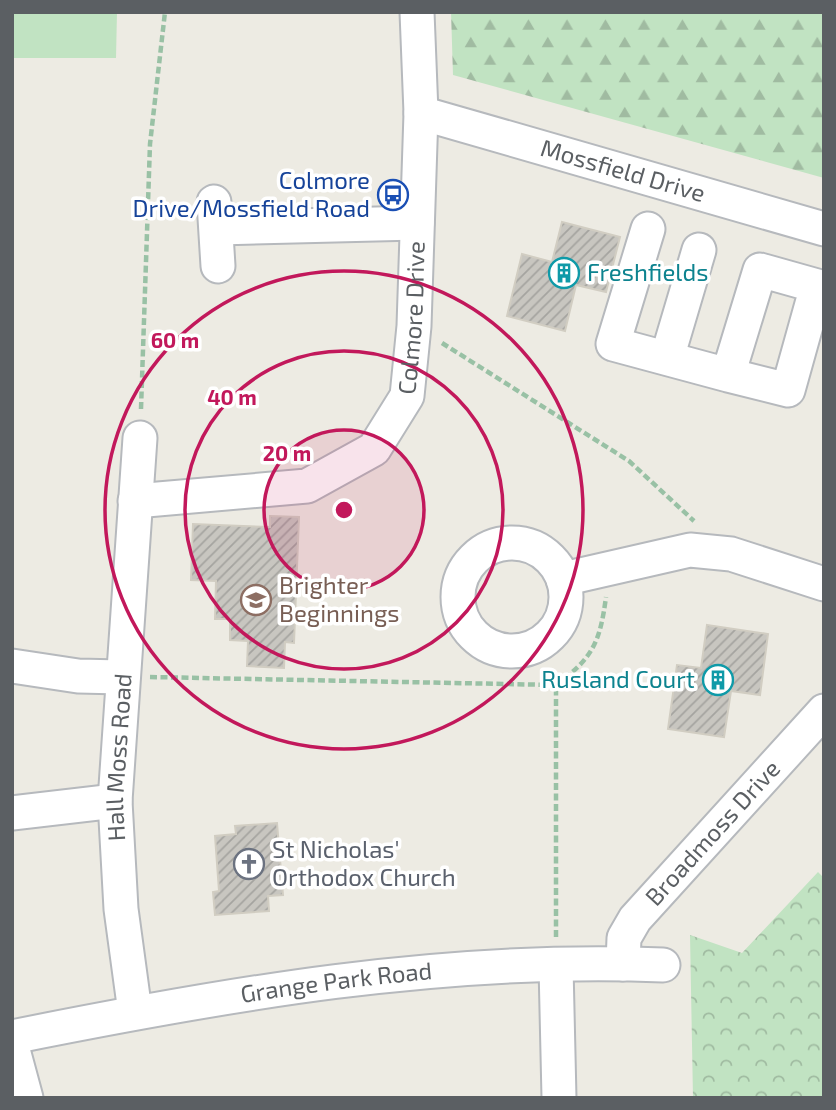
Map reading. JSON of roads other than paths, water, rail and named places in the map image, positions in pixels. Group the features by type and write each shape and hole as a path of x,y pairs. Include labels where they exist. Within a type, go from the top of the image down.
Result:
{"street":[{"name":"Colmore Drive","path":"135,501 307,486 374,449 407,396 414,326 421,113 417,12"},
{"name":"Mossfield Drive","path":"421,113 824,229"},
{"path":"218,266 216,215 417,223"},
{"path":"648,229 613,344 788,390 820,275 760,270 728,374"},
{"path":"667,358 699,250"},
{"name":"Hall Moss Road","path":"135,1012 121,909 115,801 121,677 140,439"},
{"path":"563,579 690,550 731,554 824,584"},
{"path":"12,666 78,676 121,677"},
{"name":"Broadmoss Drive","path":"623,964 624,938 635,919 824,711"},
{"path":"12,813 115,801"},
{"name":"Grange Park Road","path":"12,1037 135,1012 342,980 496,967 663,965"},
{"path":"556,966 559,1098"},
{"path":"12,1046 26,1098"}],"place":[{"name":"Colmore Drive/Mossfield Road","path":"393,195"},
{"name":"Freshfields","path":"564,273"},
{"name":"Brighter Beginnings","path":"256,600"},
{"name":"Rusland Court","path":"718,680"},
{"name":"St Nicholas' Orthodox Church","path":"249,864"}]}
